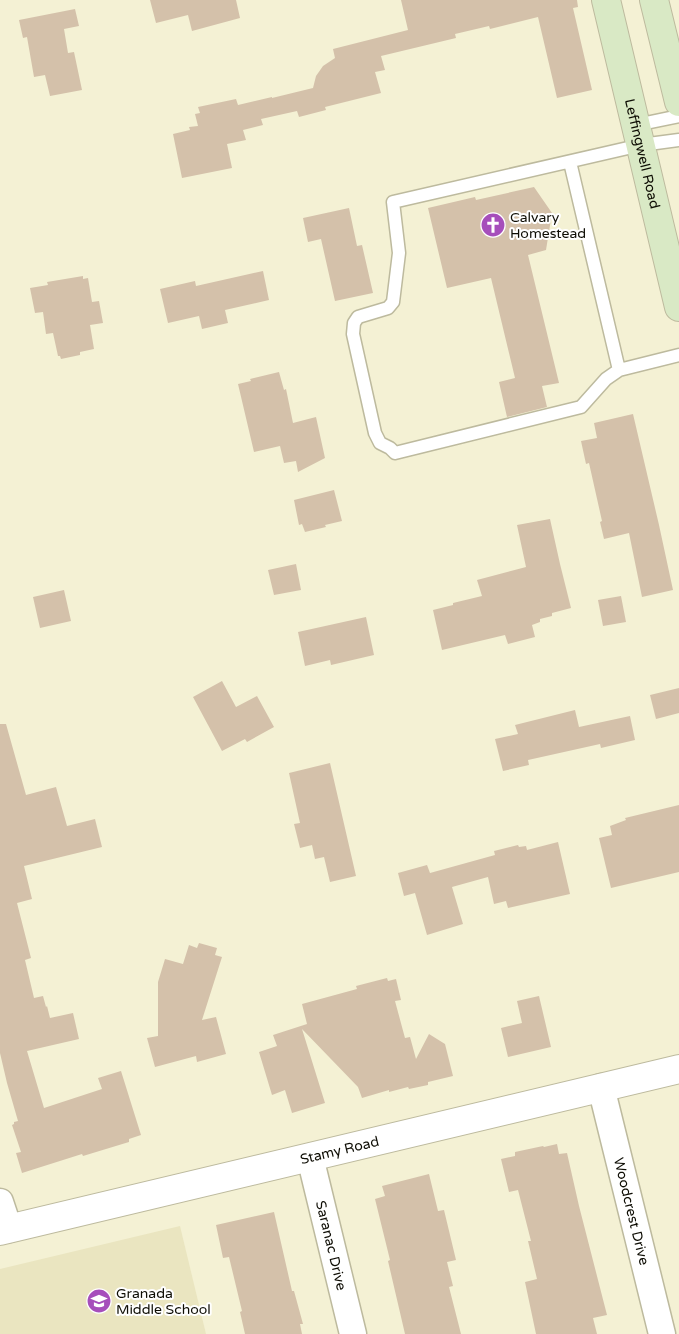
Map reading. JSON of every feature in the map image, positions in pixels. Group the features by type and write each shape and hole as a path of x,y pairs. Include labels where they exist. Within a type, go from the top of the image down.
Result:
{"main road":[{"name":"Leffingwell Road","path":"606,0 679,307"},
{"path":"654,0 679,102"}],"street":[{"name":"Stamy Road","path":"4,1230 679,1069"},
{"name":"Woodcrest Drive","path":"601,1088 662,1334"},
{"name":"Saranac Drive","path":"310,1157 353,1334"},
{"path":"0,1202 4,1230"}],"lane":[{"path":"679,116 638,135 570,162 393,202 399,253 393,302 388,308 358,317 354,322 353,334 375,433 380,443 390,448 394,453 580,408 606,379 620,370 679,355"},
{"path":"638,135 679,140"},
{"path":"570,162 620,370"}],"shaded area":[{"name":"Granada Middle School","path":"180,1226 206,1334 0,1334 0,1269"}],"building":[{"path":"150,0 236,0 240,18 192,31 188,15 156,23"},
{"path":"401,0 577,0 578,7 573,8 592,90 557,98 538,17 490,29 489,26 455,34 456,38 381,56 385,70 375,72 381,93 325,107 326,110 299,117 297,111 261,119 263,125 243,130 246,140 227,144 232,168 182,178 173,134 190,130 189,127 198,126 195,114 200,113 198,107 236,99 238,105 313,88 316,76 323,66 335,58 333,49 408,30"},
{"path":"75,9 79,26 64,29 68,53 74,52 82,90 50,96 45,75 34,77 27,37 23,38 19,20"},
{"path":"534,187 552,213 546,250 528,255 559,383 542,386 547,407 507,417 499,382 515,378 491,278 447,288 428,208 475,197 476,200"},
{"path":"349,208 357,246 362,245 373,293 335,301 321,239 308,242 303,218"},
{"path":"263,271 269,300 225,310 228,323 202,329 199,316 168,323 160,289 195,281 196,286"},
{"path":"83,276 83,279 88,278 92,302 99,301 103,323 90,325 94,349 80,352 80,355 61,359 58,356 53,333 46,334 43,312 35,313 30,288 48,285 47,282"},
{"path":"279,372 284,390 286,389 293,423 316,417 325,458 298,472 296,461 284,463 280,446 254,452 238,384"},
{"path":"633,414 673,590 642,597 629,533 604,539 600,522 602,521 589,463 586,464 581,441 597,438 594,423"},
{"path":"334,490 342,521 305,532 302,524 299,525 294,500"},
{"path":"550,519 571,608 552,613 552,616 540,619 540,622 532,625 535,637 508,644 505,635 442,650 433,610 482,596 477,580 526,567 517,525"},
{"path":"296,564 301,590 274,595 268,570"},
{"path":"64,590 71,621 40,628 33,597"},
{"path":"621,596 626,622 603,626 598,600"},
{"path":"366,617 374,655 331,665 330,660 305,666 298,632"},
{"path":"222,681 236,707 257,696 274,727 247,742 245,739 222,751 193,697"},
{"path":"679,688 679,713 656,719 650,695"},
{"path":"575,710 579,727 630,716 635,740 601,748 600,744 528,760 529,765 503,771 495,739 518,734 515,725"},
{"path":"0,724 6,724 26,795 56,787 67,826 95,819 102,847 24,866 32,899 17,903 31,958 25,960 34,998 43,996 50,1018 73,1013 79,1039 27,1051 44,1108 102,1089 98,1078 121,1071 141,1135 129,1139 129,1142 83,1156 82,1154 22,1173 16,1153 21,1152 12,1125 18,1121 0,1053"},
{"path":"330,763 356,876 330,882 324,857 315,859 312,845 300,848 294,824 300,823 289,773"},
{"path":"679,805 679,872 611,888 599,838 612,835 610,826 626,820 625,818"},
{"path":"558,842 570,894 508,908 506,901 494,904 488,877 452,887 463,924 427,935 415,893 404,896 398,873 427,865 430,873 495,855 494,851 518,845 519,847 526,846 527,850"},
{"path":"199,943 217,948 215,955 222,957 202,1020 216,1017 226,1054 197,1062 196,1056 155,1067 147,1038 158,1036 158,982 165,959 183,964 189,945 197,948"},
{"path":"387,978 388,981 396,979 401,1000 395,1001 405,1038 410,1037 416,1059 429,1034 445,1044 453,1076 428,1082 428,1085 409,1089 408,1087 389,1092 389,1090 362,1098 358,1087 302,1029 325,1103 292,1113 285,1090 272,1095 259,1052 277,1046 273,1035 307,1024 302,1004 357,989 356,986"},
{"path":"539,996 551,1047 508,1057 501,1028 522,1023 517,1001"},
{"path":"557,1144 559,1154 567,1153 607,1315 593,1318 597,1334 536,1334 525,1282 537,1279 528,1241 531,1241 518,1190 509,1192 501,1159 515,1156 515,1152"},
{"path":"429,1174 438,1211 444,1210 456,1260 447,1262 453,1286 449,1287 461,1334 405,1334 375,1199 385,1196 382,1186"},
{"path":"274,1212 292,1291 294,1291 303,1324 300,1324 302,1334 245,1334 240,1312 242,1311 229,1257 223,1258 216,1225"}],"place":[{"name":"Calvary Homestead","path":"493,225"},
{"name":"Granada Middle School","path":"99,1301"}]}
